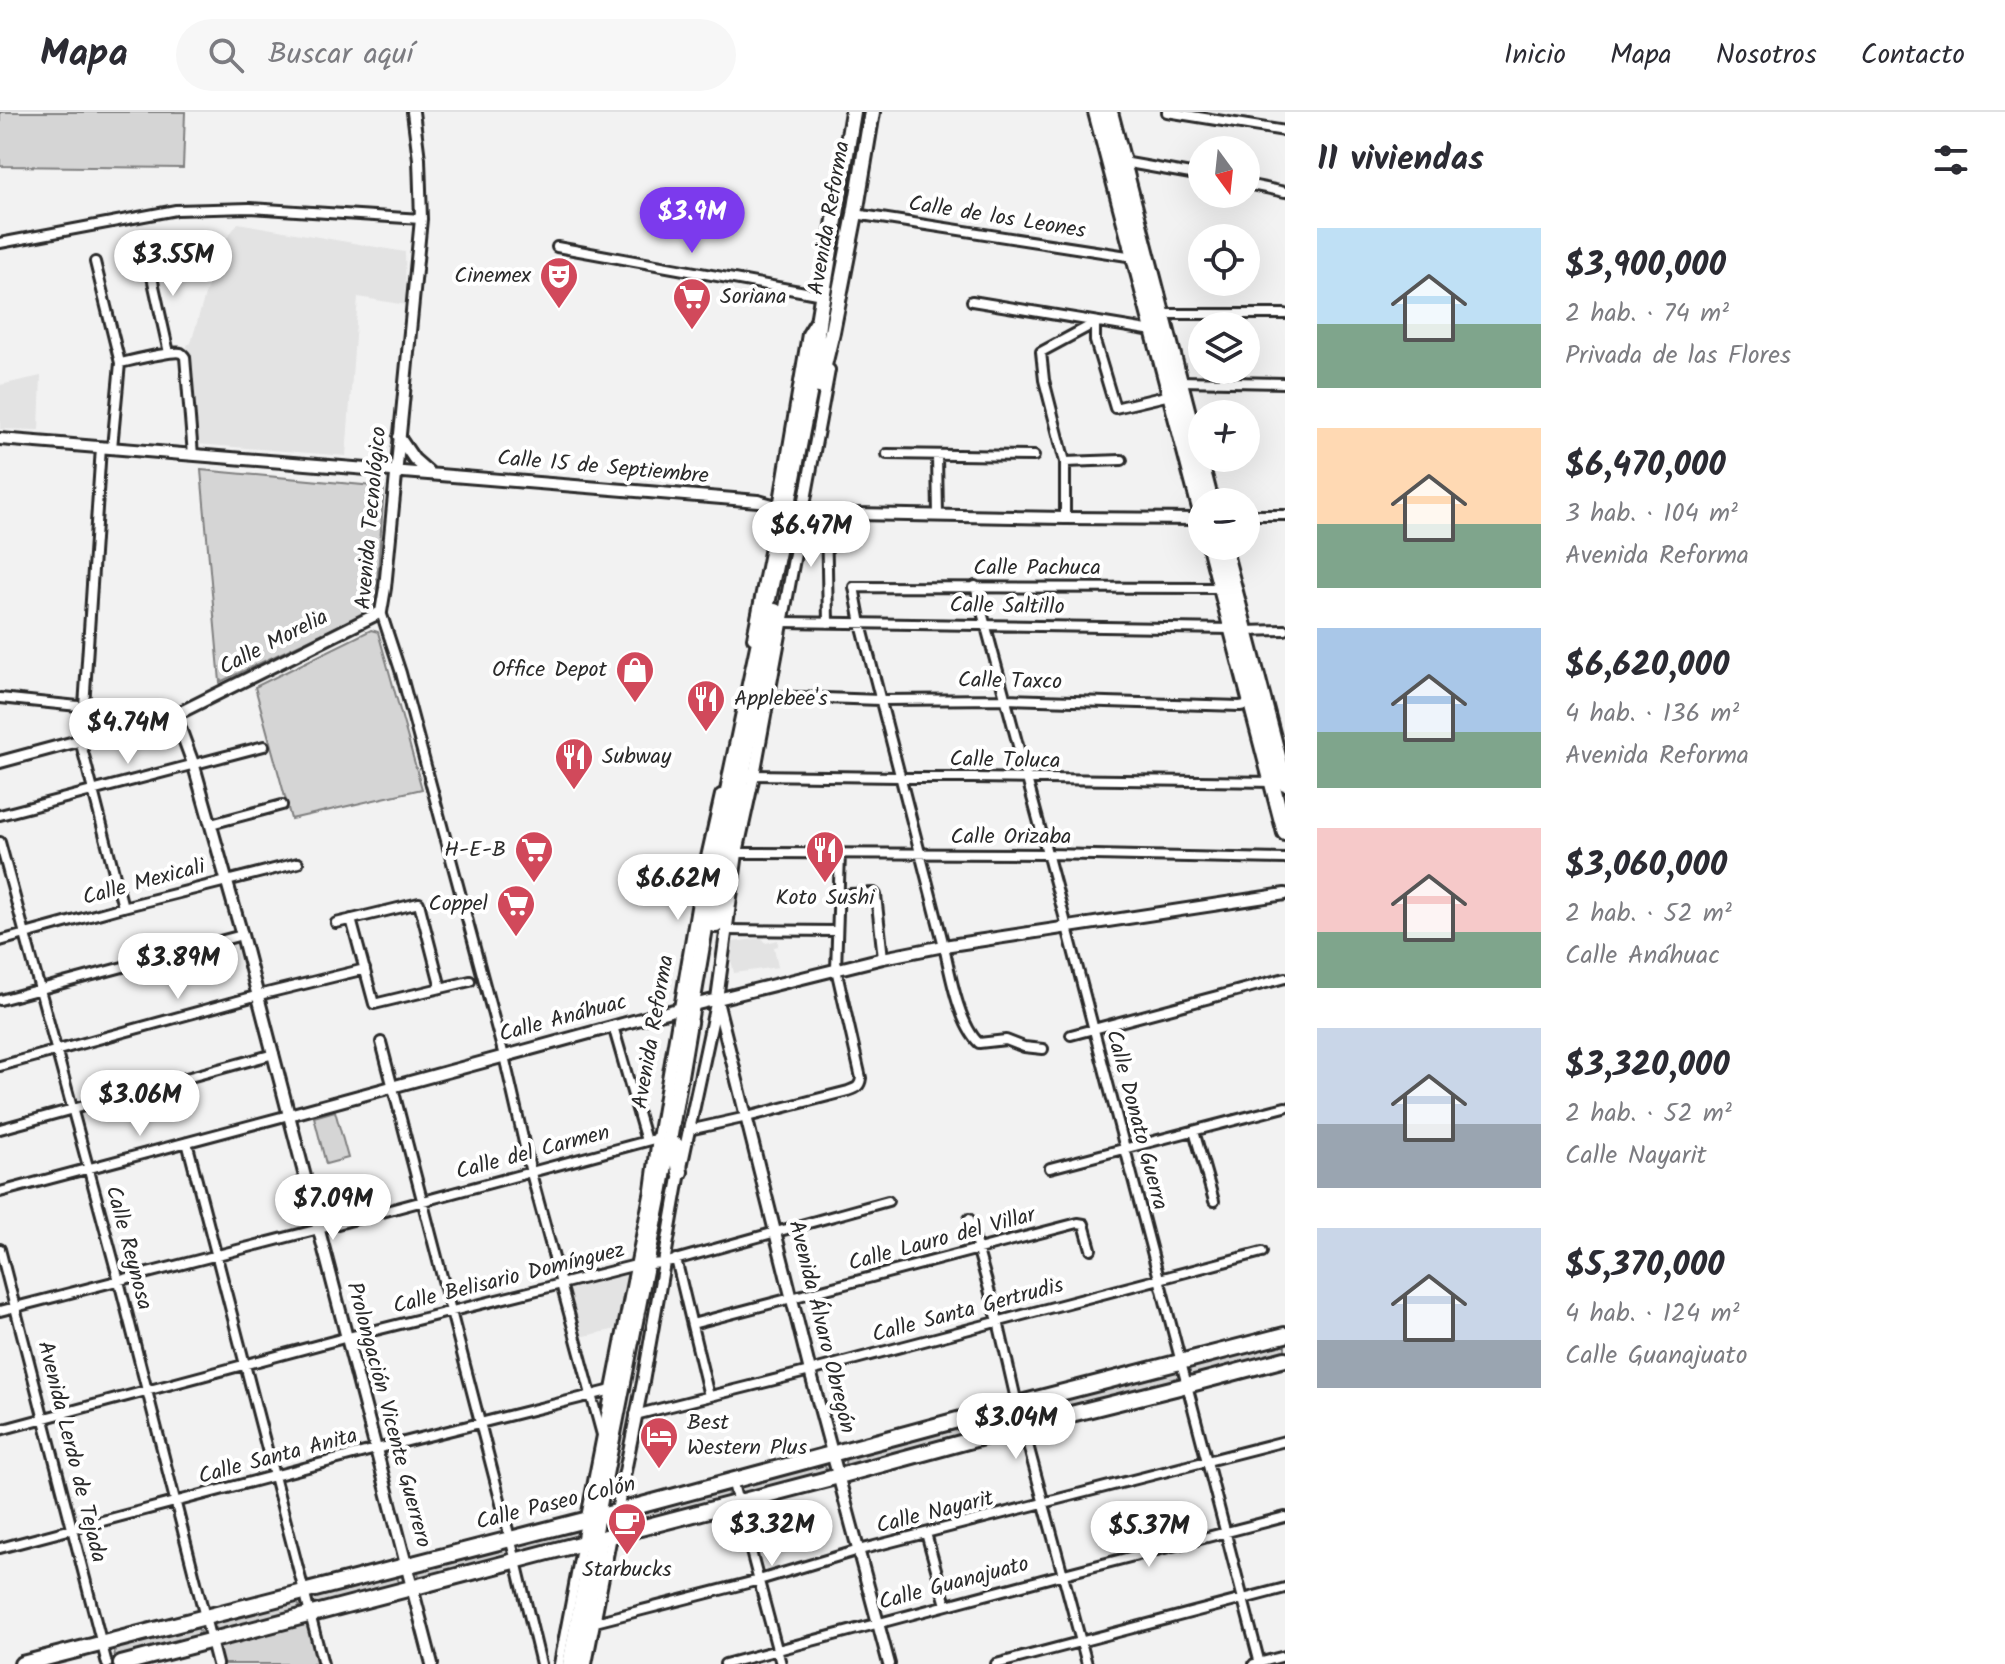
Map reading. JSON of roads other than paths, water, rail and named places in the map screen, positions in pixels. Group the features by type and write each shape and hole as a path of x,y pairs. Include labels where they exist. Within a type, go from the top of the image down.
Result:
{"main road":[{"name":"Avenida Reforma","path":"791,510 822,295 853,112"},
{"name":"Avenida Reforma","path":"578,1664 601,1515 651,1264 667,1144 692,1005 791,510 832,332 872,112"},
{"path":"1096,112 1194,488"},
{"path":"1110,112 1207,488"},
{"path":"1214,560 1238,630 1280,782 1285,833"},
{"path":"1226,560 1251,704 1280,782"},
{"name":"Avenida Reforma","path":"692,1005 725,874 738,774"},
{"path":"725,874 737,853"},
{"path":"667,1144 680,1172"},
{"path":"651,1190 667,1144"},
{"name":"Calle Paseo Colón","path":"22,1664 1285,1335"},
{"name":"Calle Paseo Colón","path":"121,1664 1285,1359"},
{"name":"Avenida Reforma","path":"569,1664 597,1539"}],"street":[{"name":"Avenida Tecnológico","path":"413,112 419,159 421,219 381,612 401,673 603,1436"},
{"path":"1167,112 1285,131"},
{"path":"1123,162 1188,174"},
{"path":"1260,187 1285,192"},
{"path":"0,243 176,210 250,208 421,219"},
{"name":"Calle de los Leones","path":"855,214 1134,257"},
{"path":"557,247 822,295"},
{"path":"146,250 169,353"},
{"path":"84,707 107,448 120,363 95,262"},
{"path":"972,301 1154,331"},
{"path":"1162,314 1285,314"},
{"path":"1095,323 1095,341 1115,408 1170,395"},
{"path":"1065,518 1065,462 1044,380 1041,352 1095,323"},
{"path":"120,363 179,352 185,357 193,455"},
{"path":"1180,381 1285,383"},
{"path":"399,436 414,459 431,474"},
{"name":"Calle 15 de Septiembre","path":"0,439 758,501 791,510 826,514 1188,518"},
{"path":"887,454 1034,456"},
{"path":"937,455 938,516"},
{"path":"1065,462 1122,460"},
{"name":"Avenida Reforma","path":"601,1515 603,1436 612,1390 680,1172 717,999 737,853 738,774 769,696 783,622 791,510"},
{"path":"826,514 828,623"},
{"path":"1260,515 1285,515"},
{"name":"Calle Donato Guerra","path":"975,586 1208,1461 1258,1663"},
{"name":"Calle Pachuca","path":"861,624 854,587 1221,588"},
{"name":"Calle Morelia","path":"0,762 175,715 381,612"},
{"name":"Calle Saltillo","path":"783,622 1285,630"},
{"path":"861,624 953,986 971,1036 979,1043 1006,1040 1024,1047 1043,1049"},
{"name":"Calle Taxco","path":"769,696 1251,704"},
{"path":"0,698 175,715"},
{"name":"Prolongación Vicente Guerrero","path":"175,715 194,766 259,995 432,1664"},
{"path":"80,740 123,907"},
{"path":"0,815 264,746"},
{"name":"Calle Toluca","path":"738,774 1280,782"},
{"path":"211,824 282,805"},
{"name":"Calle Reynosa","path":"0,842 119,1281 217,1664"},
{"name":"Calle Orizaba","path":"737,853 1285,859"},
{"path":"689,1130 856,1088 860,1084 836,969 840,854"},
{"name":"Calle Mexicali","path":"0,941 298,863"},
{"path":"850,894 876,895 883,958"},
{"name":"Calle Anáhuac","path":"0,1192 692,1005 883,958 1285,894"},
{"path":"336,923 419,903 441,988"},
{"path":"351,919 374,1004 470,981"},
{"path":"725,930 837,931"},
{"path":"0,1000 242,935"},
{"path":"0,1066 365,969"},
{"path":"1071,1035 1285,978"},
{"name":"Avenida Álvaro Obregón","path":"717,999 810,1371 889,1664"},
{"path":"613,1026 646,1141"},
{"path":"381,1042 541,1664"},
{"path":"0,1129 274,1054"},
{"path":"1050,1168 1285,1107"},
{"path":"1194,1131 1214,1201"},
{"name":"Calle del Carmen","path":"0,1311 646,1141 667,1144"},
{"path":"187,1142 323,1664"},
{"name":"Avenida Reforma","path":"601,1515 635,1415 651,1264 651,1190"},
{"name":"Calle Belisario Domínguez","path":"0,1430 348,1337 676,1259 888,1201"},
{"path":"969,1219 1087,1664"},
{"name":"Calle Lauro del Villar","path":"692,1324 1078,1223 1084,1224 1091,1249"},
{"name":"Avenida Lerdo de Tejada","path":"0,1249 107,1664"},
{"name":"Calle Santa Gertrudis","path":"635,1415 1262,1252"},
{"path":"676,1259 709,1396"},
{"name":"Calle Santa Anita","path":"0,1548 612,1390"},
{"name":"Calle Nayarit","path":"595,1622 759,1580 859,1550 1285,1441"},
{"path":"732,1480 781,1664"},
{"name":"Calle Guanajuato","path":"725,1664 1285,1517"},
{"path":"926,1533 946,1605"},
{"name":"Avenida Reforma","path":"587,1664 595,1622 597,1539"},
{"name":"Avenida Reforma","path":"559,1664 597,1539"},
{"path":"996,1664 1285,1588"},
{"path":"1258,1663 1285,1656"}],"place":[{"name":"Cinemex","path":"559,310"},
{"name":"Soriana","path":"692,331"},
{"name":"Office Depot","path":"635,704"},
{"name":"Applebee's","path":"706,733"},
{"name":"Subway","path":"574,791"},
{"name":"H-E-B","path":"534,884"},
{"name":"Koto Sushi","path":"825,884"},
{"name":"Coppel","path":"516,938"},
{"name":"Best Western Plus","path":"659,1470"},
{"name":"Starbucks","path":"627,1556"}]}
